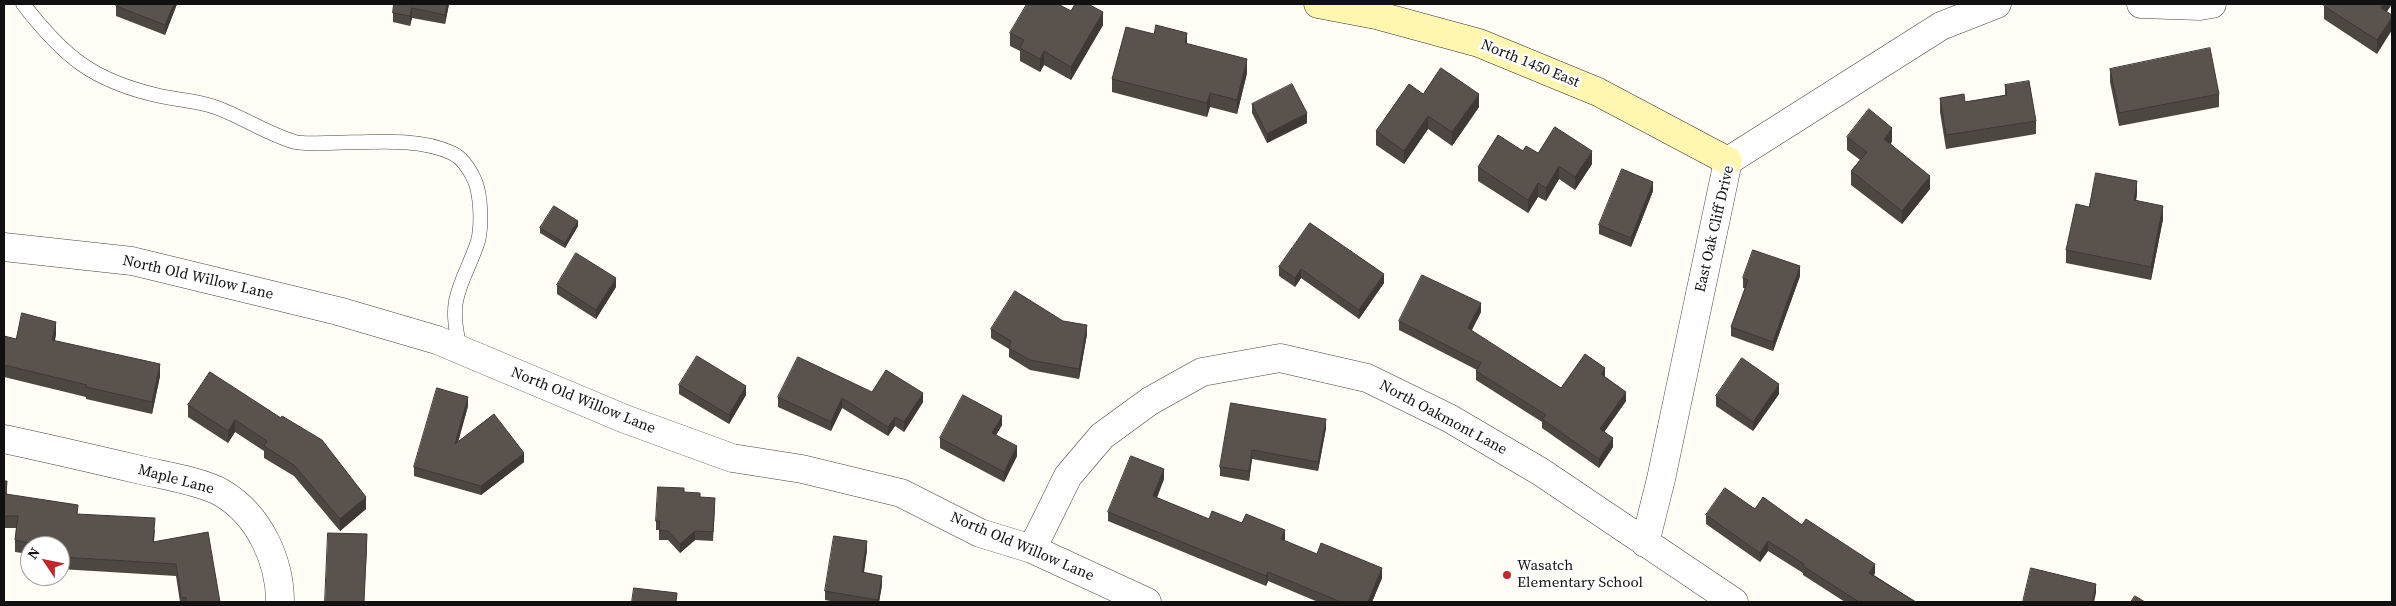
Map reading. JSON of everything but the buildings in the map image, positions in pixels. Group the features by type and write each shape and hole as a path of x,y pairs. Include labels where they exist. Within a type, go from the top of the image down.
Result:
{"street":[{"name":"North 1450 East","path":"1318,4 1376,15 1479,44 1598,92 1728,161"},
{"name":"East Oak Cliff Drive","path":"1645,542 1665,460 1728,161 1941,26 1997,4"},
{"path":"2141,4 2200,6 2212,4"},
{"name":"North Old Willow Lane","path":"4,247 132,262 338,312 436,340 625,420 732,458 802,469 901,492 980,533 1032,549 1147,602"},
{"name":"North Oakmont Lane","path":"1032,549 1068,476 1102,436 1150,401 1202,372 1280,358 1367,378 1449,418 1541,472 1734,602"},
{"name":"Maple Lane","path":"4,439 182,479 222,492 254,520 270,551 280,589 280,602"}],"lane":[{"path":"23,4 60,46 87,70 108,81 159,96 214,106 271,134 297,143 388,142 431,146 453,153 467,164 476,182 480,202 478,240 465,270 456,302 456,328 460,350"}],"place":[{"name":"Wasatch Elementary School","path":"1507,575"}]}
